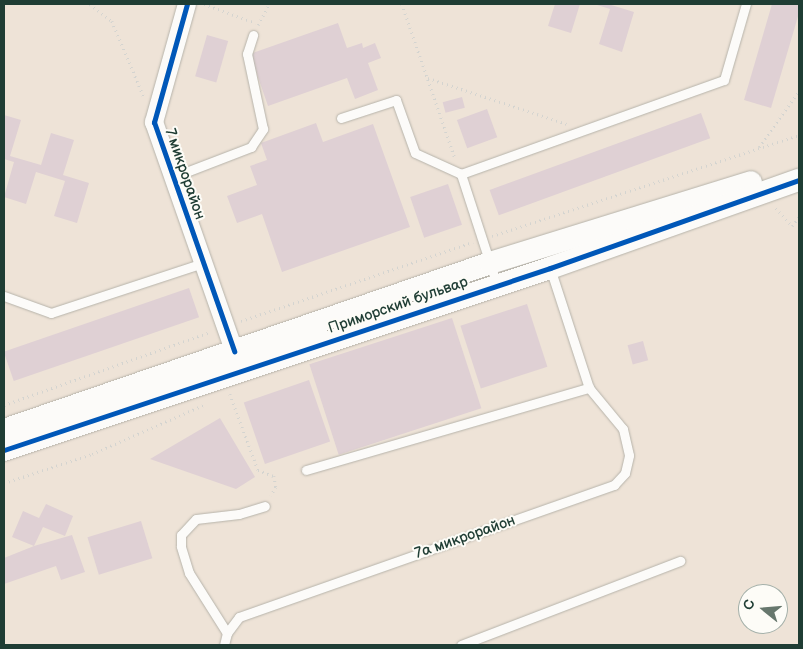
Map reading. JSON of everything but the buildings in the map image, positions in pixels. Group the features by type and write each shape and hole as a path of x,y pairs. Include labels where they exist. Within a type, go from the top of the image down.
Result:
{"street":[{"name":"7 микрорайон","path":"187,4 154,122 234,351"},
{"name":"Приморский бульвар","path":"4,450 497,284 547,257 799,166"},
{"name":"Приморский бульвар","path":"4,430 490,263 547,257 799,180"}],"lane":[{"path":"341,118 396,100 415,153 461,174 724,80 746,4"},
{"path":"173,177 251,147 263,130 247,54 253,35"},
{"path":"461,174 497,284"},
{"path":"306,470 589,388 547,257"},
{"path":"4,296 51,313 203,263"},
{"name":"7а микрорайон","path":"224,645 227,633 239,617 614,485 625,473 629,455 623,429 589,388"},
{"path":"227,633 189,572 181,546 181,535 196,519 239,514 265,506"},
{"path":"461,645 680,561"}],"path":[{"path":"90,4 112,20 154,122"},
{"path":"204,4 247,17 258,24"},
{"path":"253,35 269,4"},
{"path":"402,4 461,174"},
{"path":"428,78 588,130"},
{"path":"758,148 799,91"},
{"path":"4,405 226,326 799,135"},
{"path":"230,393 258,470 274,476 276,487 265,506"}],"cycle path":[{"path":"187,4 154,122 234,351"},
{"path":"4,450 550,268 799,180"}]}
